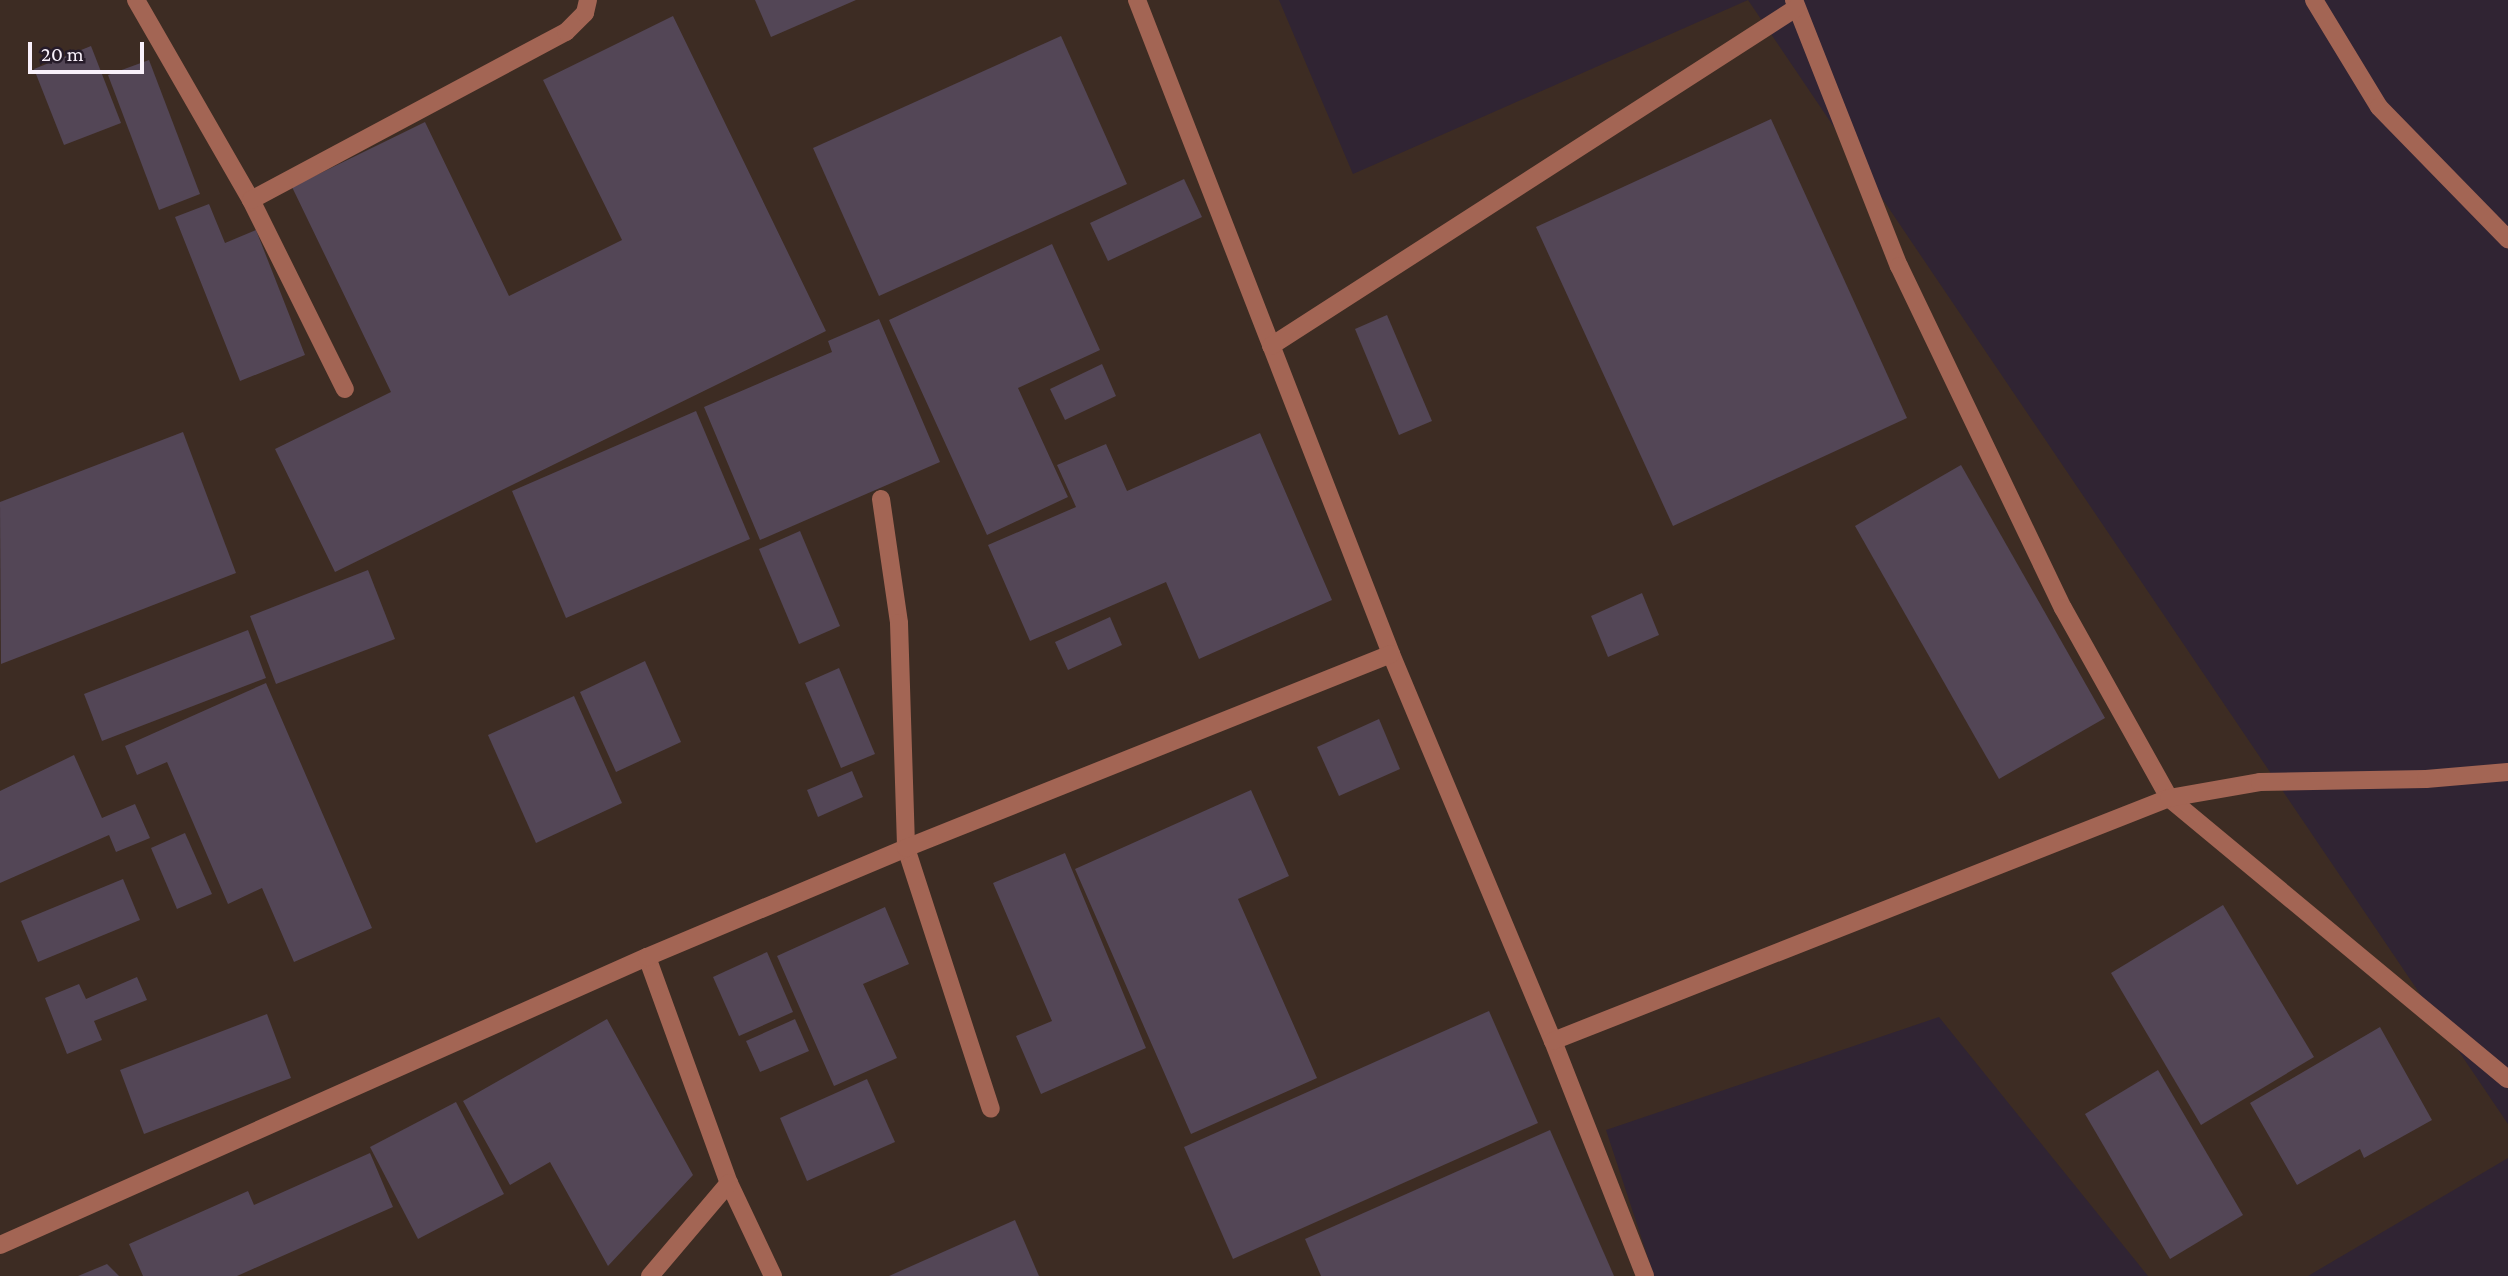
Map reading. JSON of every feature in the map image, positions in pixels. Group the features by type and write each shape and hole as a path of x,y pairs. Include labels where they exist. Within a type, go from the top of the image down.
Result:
{"street":[{"path":"136,0 250,200 345,389"},
{"path":"250,200 566,32 585,13 588,0"},
{"path":"1137,0 1391,654 1553,1041 1644,1276"},
{"path":"2314,0 2379,107 2508,239"},
{"path":"1271,346 1795,4 1910,290 2063,608 2169,798 2508,1079"},
{"path":"881,499 899,623 906,848 991,1109"},
{"path":"0,1245 647,957 906,848 1391,654"},
{"path":"1553,1041 2169,798 2260,782 2426,779 2508,772"},
{"path":"647,957 729,1184 773,1276"},
{"path":"650,1276 729,1184"}],"shaded area":[{"path":"0,0 1279,0 1353,174 1748,0 2508,1124 2508,1158 2308,1276 2148,1276 1939,1017 1606,1130 1654,1276 0,1276"}],"building":[{"path":"755,0 856,0 771,37"},
{"path":"673,16 826,331 335,572 275,449 391,392 292,187 425,122 509,296 622,240 543,80"},
{"path":"1061,36 1127,184 879,296 813,148"},
{"path":"91,46 121,123 64,145 34,69"},
{"path":"149,60 200,194 159,210 108,75"},
{"path":"1771,119 1907,418 1673,526 1536,227"},
{"path":"1184,179 1202,217 1108,261 1090,223"},
{"path":"209,204 225,243 256,230 305,355 240,381 175,217"},
{"path":"1052,244 1100,350 1018,388 1068,497 987,535 889,320"},
{"path":"1387,315 1432,421 1399,435 1355,329"},
{"path":"879,319 940,462 760,540 704,407 832,352 828,341"},
{"path":"1102,364 1116,396 1065,420 1050,389"},
{"path":"696,411 750,539 566,618 512,491"},
{"path":"183,432 236,573 1,664 0,502"},
{"path":"1260,433 1332,600 1199,659 1166,582 1030,641 988,545 1076,507 1057,465 1106,444 1127,491"},
{"path":"1961,465 2105,718 1999,779 1855,526"},
{"path":"800,531 840,626 799,644 759,549"},
{"path":"368,570 395,639 276,684 250,616"},
{"path":"1642,593 1659,635 1608,657 1591,616"},
{"path":"1110,617 1122,645 1068,670 1055,642"},
{"path":"248,630 266,678 102,741 84,694"},
{"path":"645,661 681,742 616,772 580,692"},
{"path":"839,668 875,754 841,768 805,683"},
{"path":"266,683 372,928 294,962 262,888 228,904 167,762 137,775 125,746"},
{"path":"574,696 622,803 536,843 488,735"},
{"path":"1379,719 1400,769 1339,796 1317,747"},
{"path":"74,755 102,818 135,804 150,838 116,852 109,835 0,883 0,791"},
{"path":"852,771 863,797 818,817 807,790"},
{"path":"1251,790 1289,876 1238,899 1317,1078 1191,1134 1075,869"},
{"path":"185,833 212,894 177,909 151,848"},
{"path":"1065,853 1146,1048 1041,1094 1016,1036 1052,1021 993,883"},
{"path":"123,879 140,920 38,962 21,921"},
{"path":"2223,905 2314,1057 2201,1125 2111,973"},
{"path":"885,907 909,964 863,984 897,1058 834,1086 777,956"},
{"path":"767,952 793,1012 739,1036 713,977"},
{"path":"137,977 147,1000 94,1021 102,1040 67,1054 45,998 79,984 86,999"},
{"path":"1489,1011 1538,1123 1233,1259 1184,1147"},
{"path":"267,1014 291,1078 144,1134 120,1070"},
{"path":"607,1019 693,1175 608,1266 550,1162 510,1185 463,1101"},
{"path":"795,1019 809,1051 760,1072 746,1041"},
{"path":"2380,1027 2432,1120 2364,1158 2360,1149 2297,1185 2250,1103"},
{"path":"2158,1070 2243,1215 2170,1259 2085,1114"},
{"path":"867,1079 895,1142 807,1181 780,1118"},
{"path":"456,1102 504,1194 418,1239 370,1147"},
{"path":"1550,1130 1614,1276 1321,1276 1305,1239"},
{"path":"370,1153 393,1207 237,1276 143,1276 129,1244 248,1191 254,1205"},
{"path":"1015,1220 1039,1276 889,1276"},
{"path":"107,1264 119,1276 78,1276"}]}
